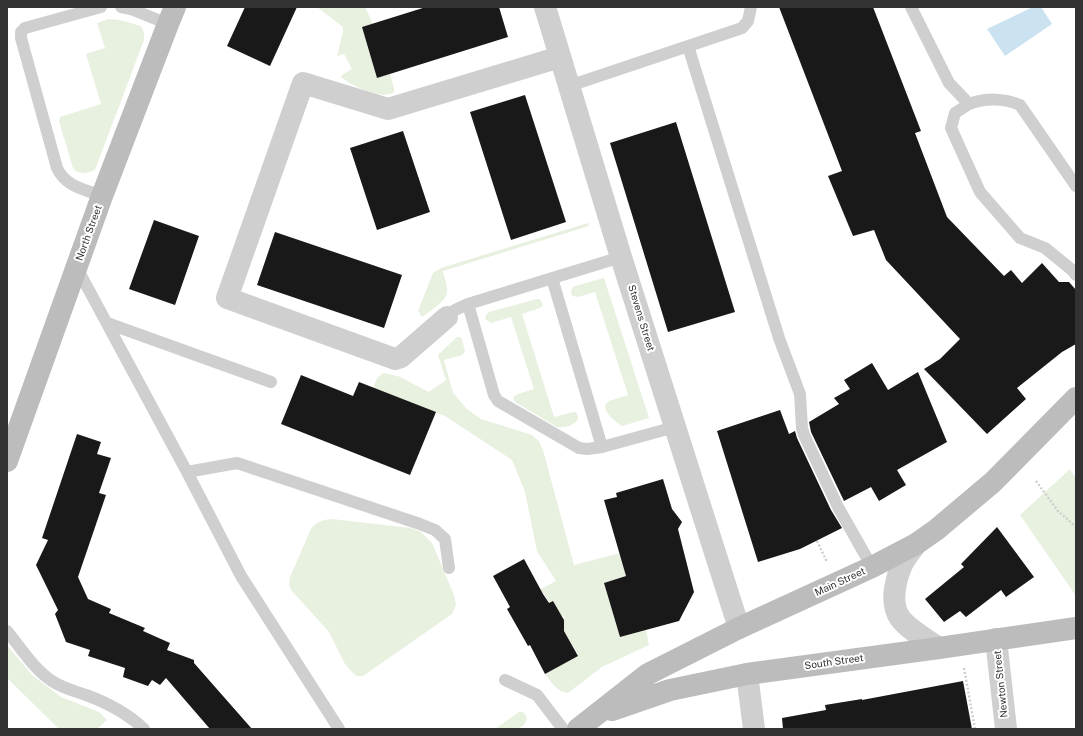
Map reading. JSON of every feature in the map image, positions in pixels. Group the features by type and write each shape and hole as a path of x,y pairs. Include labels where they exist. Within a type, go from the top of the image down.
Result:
{"main road":[{"name":"North Street","path":"7,461 102,196 172,16"},
{"name":"Main Street","path":"578,729 648,674 739,628 872,567 916,544 936,530 993,482 1076,398"},
{"name":"South Street","path":"596,716 670,690 746,674 1076,628"}],"street":[{"name":"Stevens Street","path":"545,7 621,257 739,628"},
{"path":"447,317 402,358 395,359 227,298 303,83 388,109 560,57"},
{"path":"916,544 901,566 894,589 895,603 900,617 914,630 939,648"},
{"name":"Newton Street","path":"996,639 1006,729"},
{"path":"746,674 754,729"}],"lane":[{"path":"101,7 25,28 21,32 21,38 57,168 61,176 68,183 102,196"},
{"path":"121,7 172,16"},
{"path":"569,86 742,28 748,21 751,7"},
{"path":"911,7 949,83 969,104"},
{"path":"688,46 779,338 800,394 802,428 804,435 838,507 872,567"},
{"path":"1076,186 1020,105 1009,100 979,100 969,104 955,113 952,128 980,192 1020,238 1045,248 1076,275"},
{"path":"447,317 455,310 468,304 621,257"},
{"path":"77,268 187,472 241,576 339,729"},
{"path":"552,278 602,447"},
{"path":"468,304 494,395 498,402 579,448 587,449 602,447 675,427"},
{"path":"107,323 271,382"},
{"path":"187,472 237,463 420,524 436,530 445,539 449,568"},
{"path":"7,631 35,666 53,681 114,707 144,729"},
{"path":"505,680 537,695 563,729"}],"path":[{"path":"1036,481 1058,511 1076,527"},
{"path":"816,541 827,562"},
{"path":"962,662 975,729"}],"green space":[{"path":"317,7 365,7 373,24 362,27 377,78 390,74 394,92 382,95 367,91 341,77 352,69 344,54 337,56 343,27"},
{"path":"109,19 120,20 141,26 144,32 144,40 95,170 80,173 75,171 73,168 59,121 60,117 101,104 86,54 105,48 97,23"},
{"path":"588,223 589,226 443,271 447,287 446,296 437,306 422,317 418,311 433,273 441,268"},
{"path":"604,278 649,418 622,426 611,417 605,408 605,405 609,401 628,395 595,292 578,297 571,294 572,288 575,286"},
{"path":"540,299 543,305 540,308 522,314 554,417 573,412 576,412 578,416 577,421 565,427 557,427 515,402 513,397 534,389 511,317 491,323 485,319 489,312"},
{"path":"457,337 462,339 465,352 462,355 444,360 453,393 467,409 481,419 532,435 539,441 543,450 574,565 620,553 626,576 604,583 620,637 646,630 649,645 602,667 568,693 557,689 545,674 578,655 562,628 564,627 564,616 557,615 560,613 553,601 549,603 544,593 540,596 537,591 556,581 537,551 525,492 512,460 445,416 373,388 377,378 383,373 398,376 429,392 446,380 438,355"},
{"path":"1070,469 1076,479 1076,596 1020,515"},
{"path":"332,519 411,528 421,532 432,543 454,595 456,605 452,614 363,676 357,676 345,664 329,632 291,590 289,584 290,577 311,529 320,521"},
{"path":"7,645 32,675 61,697 99,712 107,720 97,729 59,729 7,678"},
{"path":"519,712 523,712 527,717 523,726 515,729 495,729"}],"water":[{"path":"1033,7 1041,7 1052,24 1005,56 987,29"}],"building":[{"path":"245,7 297,7 270,66 227,46"},
{"path":"426,7 499,7 508,37 377,78 362,27"},
{"path":"779,7 873,7 921,131 915,133 947,217 1004,276 1011,270 1022,283 1042,263 1059,282 1069,282 1076,290 1076,344 1062,352 1017,388 1026,399 987,434 924,369 940,359 960,339 886,260 874,230 853,236 828,176 842,171"},
{"path":"525,95 566,222 511,240 470,112"},
{"path":"676,122 735,312 668,332 610,143"},
{"path":"403,131 430,212 377,230 350,148"},
{"path":"154,220 199,236 175,305 129,289"},
{"path":"275,232 402,275 384,328 257,285"},
{"path":"872,363 888,390 918,372 947,442 897,470 906,485 879,501 871,487 844,501 811,432 809,422 839,404 834,398 850,389 844,380"},
{"path":"301,375 353,396 359,382 436,412 410,475 281,424"},
{"path":"780,410 789,434 795,431 831,510 842,528 800,549 758,562 717,431"},
{"path":"77,434 101,442 97,454 111,458 99,493 106,495 78,577 88,599 111,609 109,613 145,628 143,631 170,643 167,650 194,660 194,663 252,729 210,729 166,678 160,685 152,680 148,686 123,677 125,668 88,656 90,650 66,642 55,614 58,610 36,565 48,540 42,538"},
{"path":"663,479 672,509 682,522 678,529 694,592 679,621 620,637 604,583 626,576 604,500 617,497 616,493"},
{"path":"997,527 1034,577 1006,597 1001,590 966,617 960,611 944,622 925,599 964,567 961,564"},
{"path":"524,559 543,594 549,603 553,601 564,620 564,631 578,656 545,674 530,645 528,646 507,609 510,607 493,576"},
{"path":"963,681 972,729 783,729 782,718 826,710 825,705 862,700"}]}
